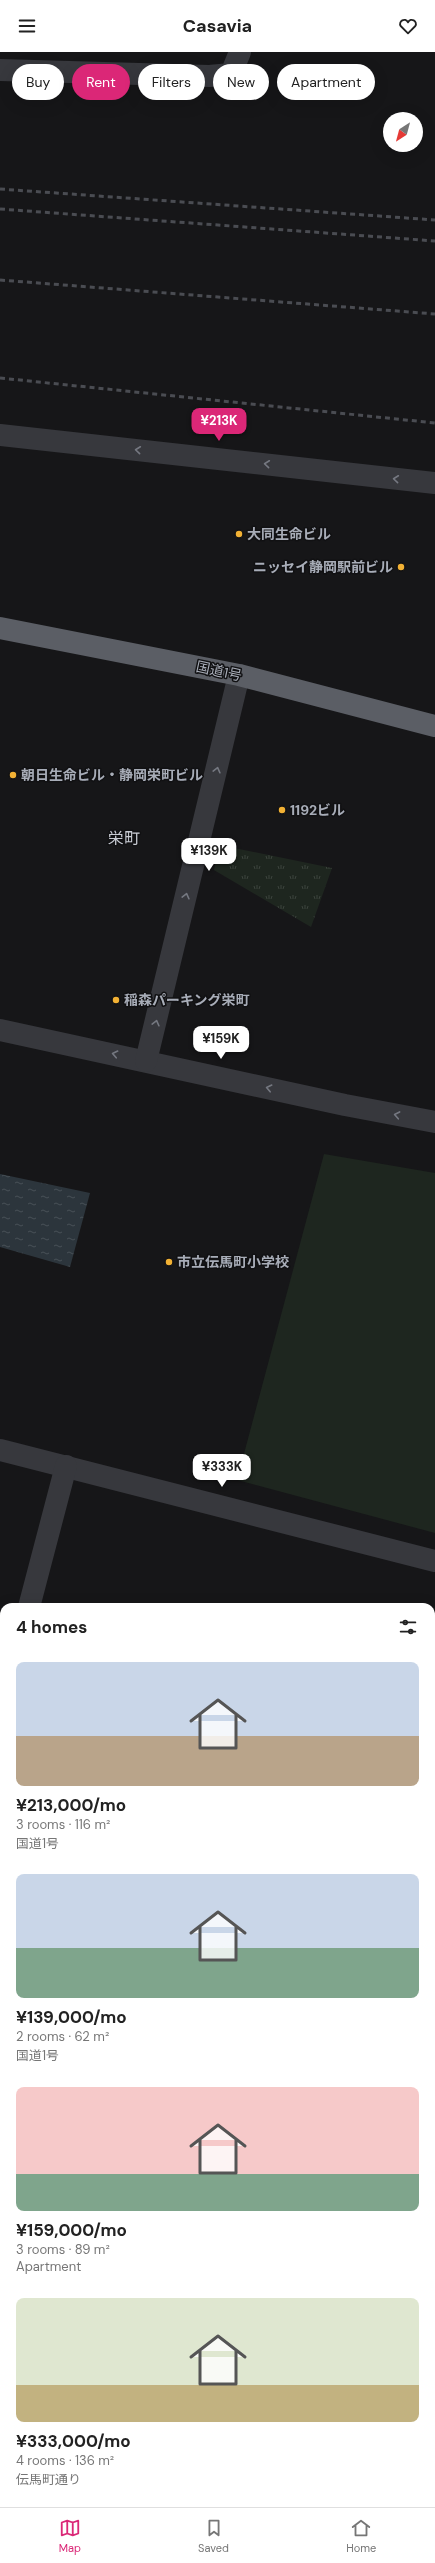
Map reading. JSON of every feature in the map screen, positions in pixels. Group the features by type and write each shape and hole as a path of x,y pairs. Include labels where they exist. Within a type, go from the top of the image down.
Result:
{"highway":[{"name":"国道1号","path":"0,628 239,675 435,726"}],"street":[{"path":"0,70 209,76 231,74 240,52"},
{"path":"0,435 435,483"},
{"path":"146,1060 239,675"},
{"path":"0,1030 146,1060 345,1105 435,1122"},
{"path":"0,1450 435,1561"},
{"path":"30,1603 66,1466"}],"green space":[{"path":"219,845 332,868 311,927 214,870"},
{"path":"324,1154 435,1173 435,1533 237,1480"}],"water":[{"path":"0,1174 90,1193 70,1267 0,1247"}],"railway":[{"path":"0,189 435,220"},
{"path":"0,209 435,241"},
{"path":"0,280 435,314"},
{"path":"0,378 435,423"}],"place":[{"name":"大同生命ビル","path":"239,534"},
{"name":"ニッセイ静岡駅前ビル","path":"401,567"},
{"name":"朝日生命ビル・静岡栄町ビル","path":"13,775"},
{"name":"1192ビル","path":"282,810"},
{"name":"稲森パーキング栄町","path":"116,1000"},
{"name":"市立伝馬町小学校","path":"169,1262"}],"district":[{"name":"栄町","path":"124,838"}]}
